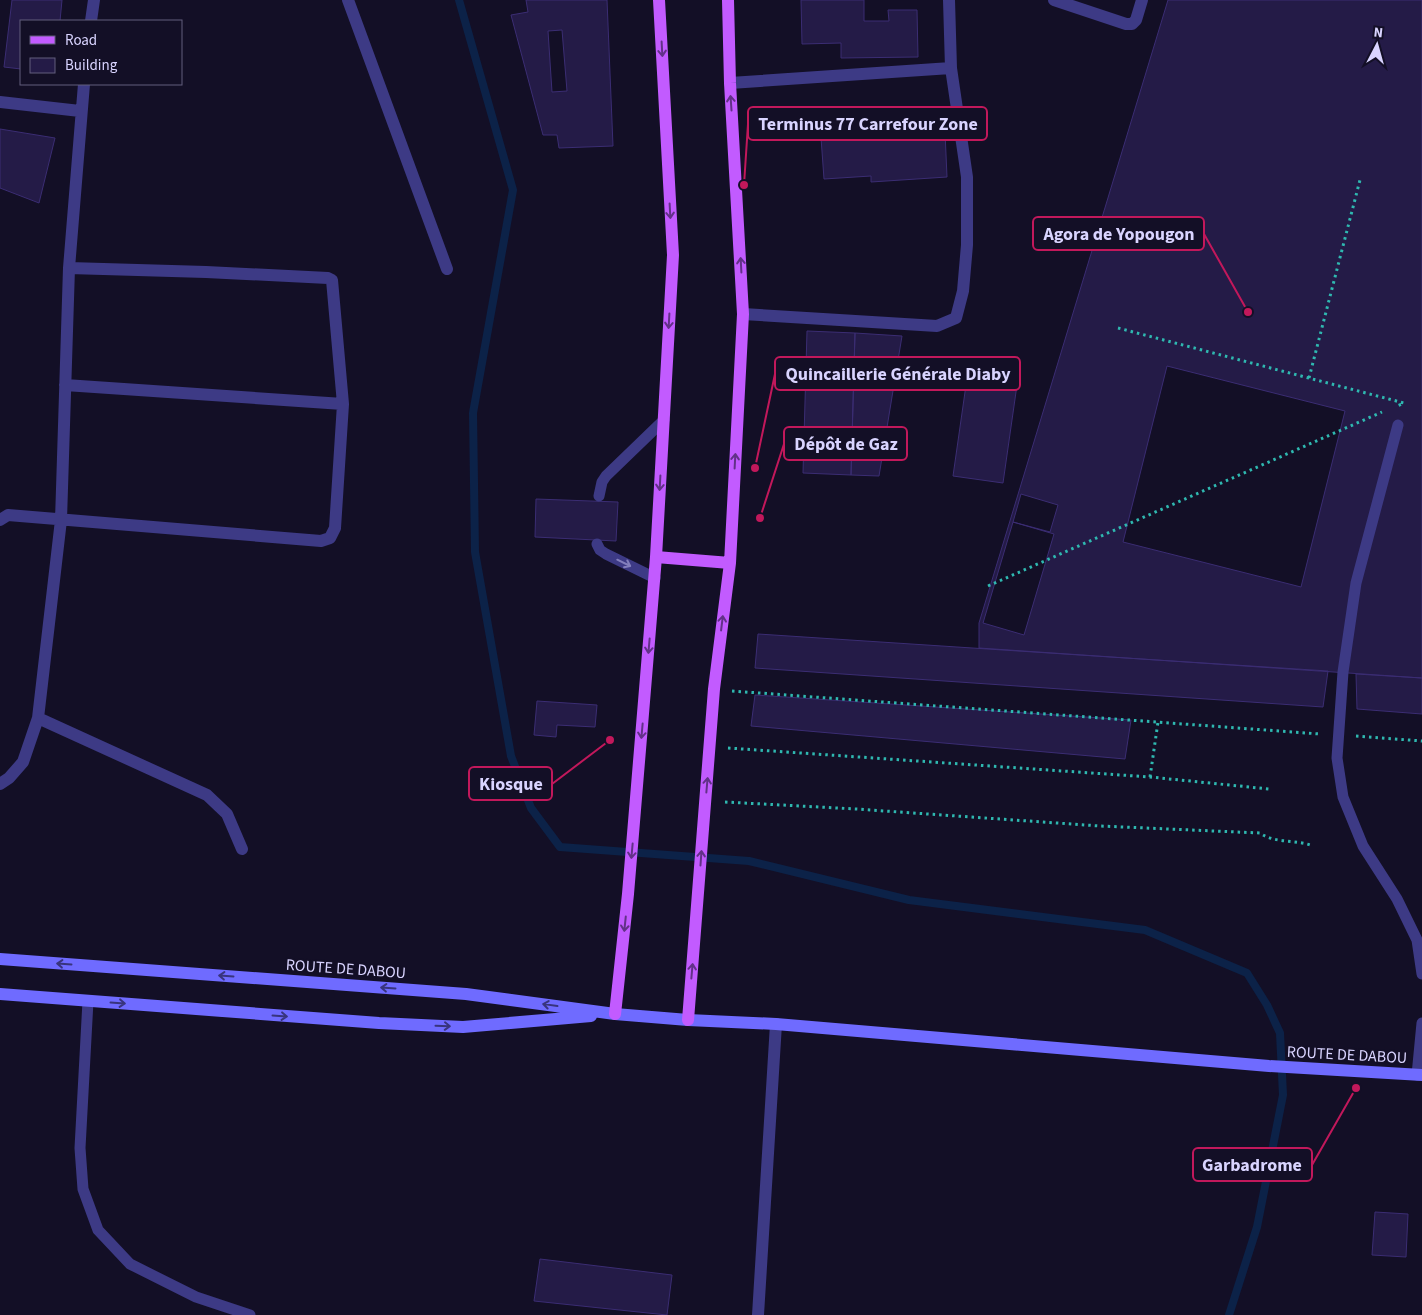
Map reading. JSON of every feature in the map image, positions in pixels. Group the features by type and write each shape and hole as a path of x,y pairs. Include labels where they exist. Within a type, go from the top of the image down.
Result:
{"main road":[{"path":"616,1014 630,876 655,578 673,255 659,0"},
{"path":"688,1020 714,689 730,563 743,314 730,84 728,0"},
{"path":"656,557 730,563"}],"street":[{"path":"91,20 94,0"},
{"path":"348,0 447,269"},
{"path":"743,314 937,326 956,318 963,291 967,177 952,68 949,0"},
{"path":"1054,0 1126,24 1132,24 1136,20 1142,0"},
{"path":"730,84 952,68"},
{"path":"0,784 9,778 24,762 38,718 61,520 69,268 80,111 84,85"},
{"path":"0,102 80,111"},
{"path":"0,520 8,515 321,541 330,538 335,528 343,404 332,280 328,278 206,272 69,268"},
{"path":"65,385 343,404"},
{"path":"38,718 207,795 227,814 242,849"},
{"name":"ROUTE DE DABOU","path":"0,959 466,994 616,1014 688,1020 776,1024 1269,1066 1420,1075"},
{"path":"0,994 379,1023 463,1027 616,1014"},
{"path":"758,1315 776,1024"}],"lane":[{"path":"599,496 602,482 606,476 664,420"},
{"path":"1398,425 1356,583 1343,672 1337,758 1343,797 1363,846 1397,899 1417,940 1422,974"},
{"path":"597,544 600,550 606,554 655,578"},
{"path":"88,1001 80,1148 83,1190 98,1230 130,1264 196,1297 237,1314 250,1315"},
{"path":"1420,1075 1422,1023"}],"path":[{"path":"1309,378 1360,180"},
{"path":"1118,328 1404,403 1395,407"},
{"path":"988,586 1386,411"},
{"path":"714,689 1422,741"},
{"path":"1150,777 1158,722"},
{"path":"710,747 1150,777 1269,789"},
{"path":"706,801 856,809 1100,826 1260,833 1268,838 1313,846"}],"building":[{"path":"12,0 62,0 60,20 20,20 20,69 4,67"},
{"path":"526,0 607,0 613,146 559,148 557,135 543,135 511,15 528,12","holes":["562,30 567,91 552,92 548,31"]},
{"path":"801,0 864,0 864,21 889,21 888,10 917,10 918,57 841,58 841,43 802,44"},
{"path":"1168,0 1422,0 1422,678 979,648 979,623"},
{"path":"871,107 872,123 883,122 884,137 945,132 947,177 871,182 871,176 824,179 819,110"},
{"path":"0,129 55,138 39,203 0,188"},
{"path":"807,331 855,333 851,475 803,473"},
{"path":"855,333 902,336 879,476 851,475"},
{"path":"969,364 1019,371 1003,483 953,476"},
{"path":"1167,366 1345,411 1301,587 1123,542"},
{"path":"1021,494 1058,505 1050,532 1013,522"},
{"path":"536,499 618,502 616,541 535,537"},
{"path":"1013,522 1054,534 1024,635 983,623"},
{"path":"758,634 1328,671 1323,707 755,668"},
{"path":"1356,674 1422,678 1422,714 1357,709"},
{"path":"755,695 1131,720 1125,759 751,726"},
{"path":"537,701 597,705 595,727 557,725 556,737 534,735"},
{"path":"1375,1212 1408,1214 1406,1257 1372,1255"},
{"path":"540,1259 672,1275 667,1315 534,1301"}],"waterway":[{"path":"459,0 513,190 473,413 475,552 511,756 531,808 560,847 749,861 909,900 1145,930 1247,973 1267,1005 1280,1033 1283,1095 1257,1227 1229,1315"}],"place":[{"name":"Terminus 77 Carrefour Zone","path":"744,185"},
{"name":"Agora de Yopougon","path":"1248,312"},
{"name":"Quincaillerie Générale Diaby","path":"755,468"},
{"name":"Dépôt de Gaz","path":"760,518"},
{"name":"Kiosque","path":"610,740"},
{"name":"Garbadrome","path":"1356,1088"}]}
